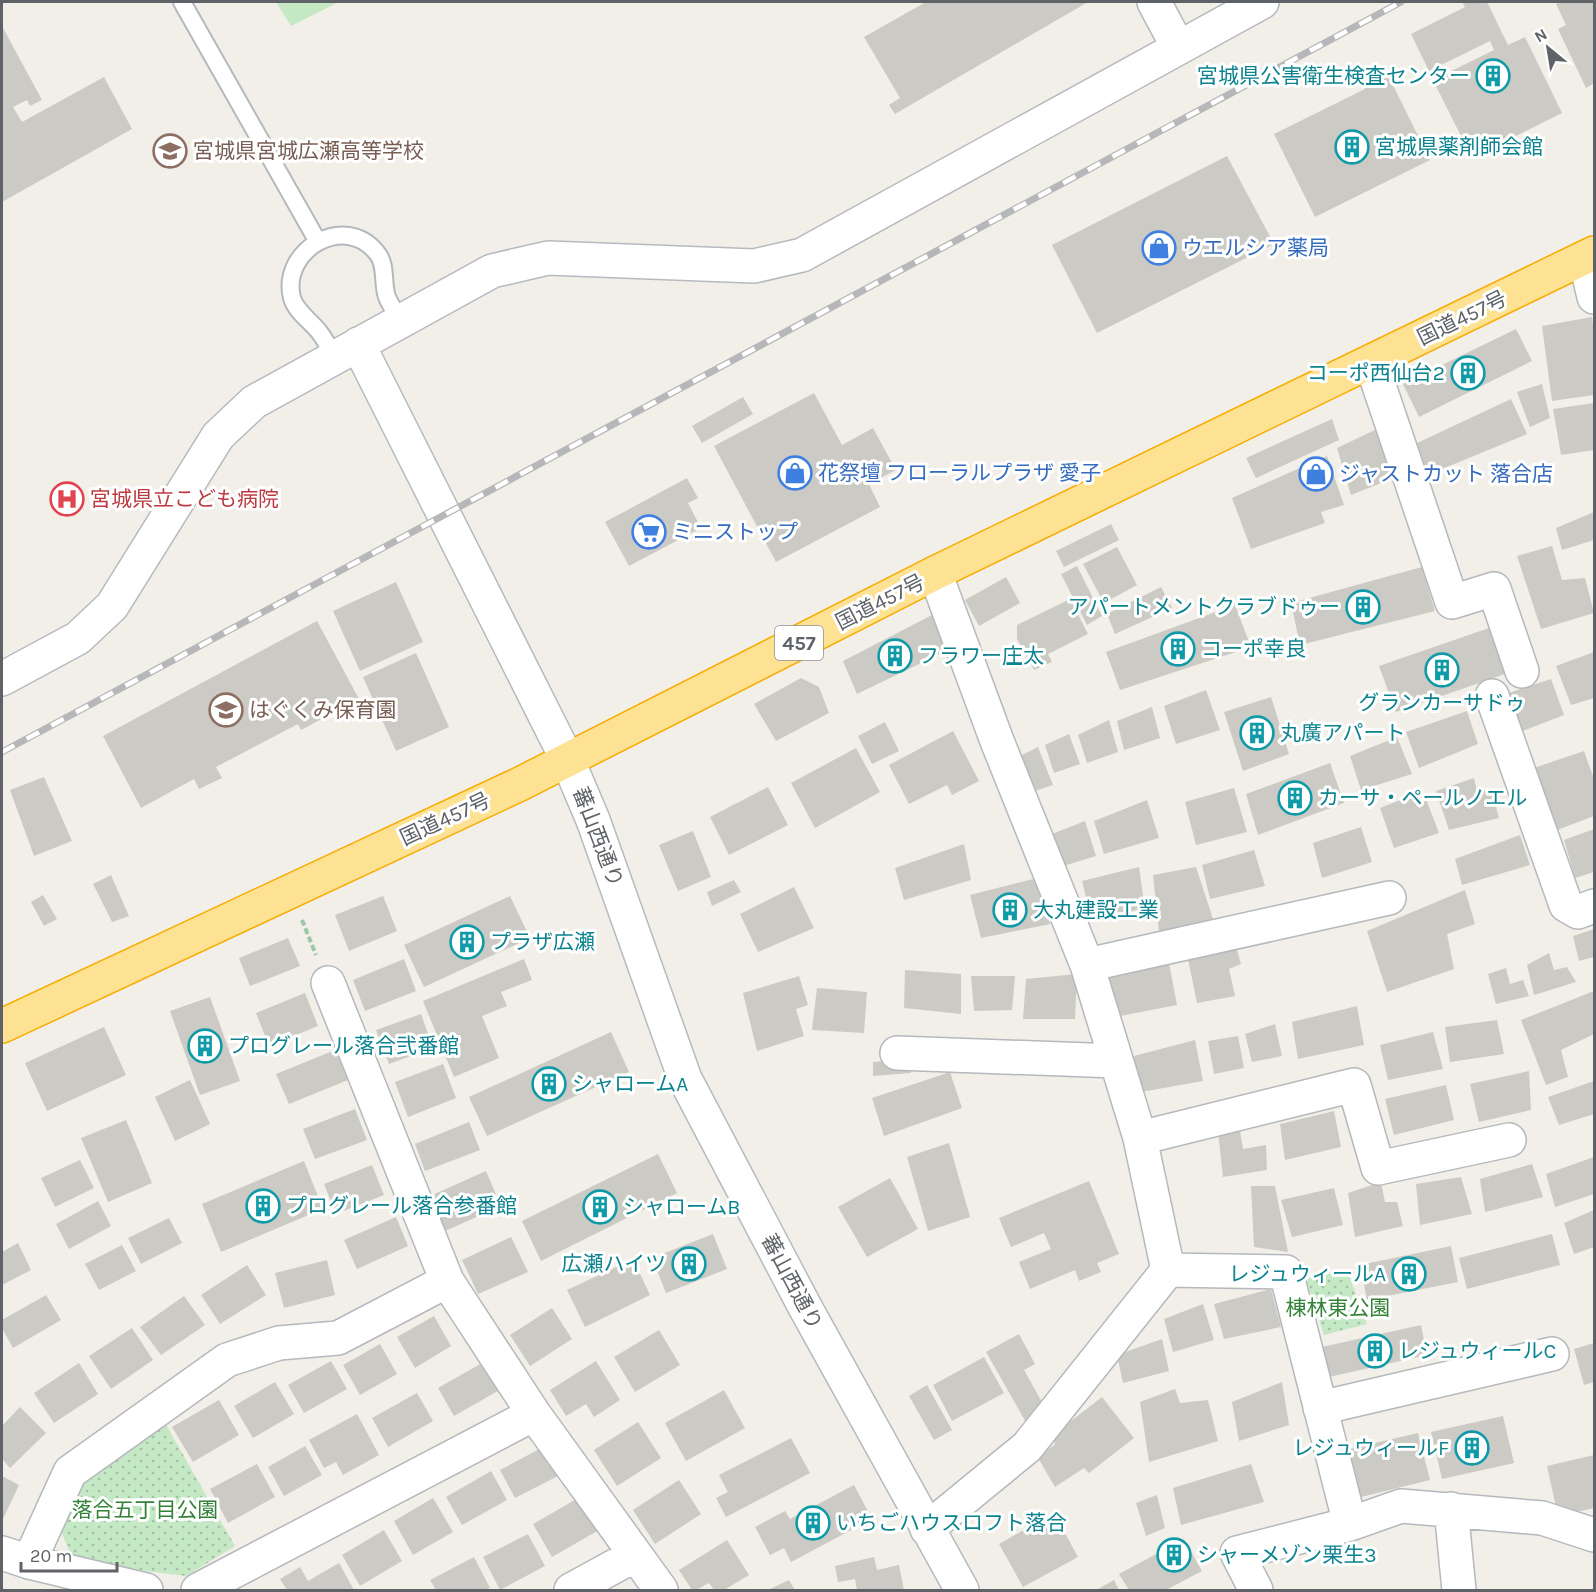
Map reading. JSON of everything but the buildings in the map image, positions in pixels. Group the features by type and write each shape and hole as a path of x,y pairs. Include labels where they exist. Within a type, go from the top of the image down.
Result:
{"highway":[{"name":"国道457号","path":"2,1026 568,761 935,573 1590,256"}],"street":[{"path":"1154,2 1178,47"},
{"path":"2,679 78,638 112,606 218,436 254,402 492,271 548,258 754,266 801,255 1262,2"},
{"path":"1590,256 1594,297"},
{"name":"蕃山西通り","path":"346,351 568,761 593,820 685,1079 805,1307 962,1590"},
{"path":"1371,362 1452,602 1494,589 1522,671"},
{"path":"935,573 997,741 1087,965 1140,1138 1168,1270"},
{"path":"1492,696 1566,905 1578,912 1594,906"},
{"path":"1087,965 1389,898"},
{"path":"328,983 447,1281 534,1413 661,1590"},
{"path":"897,1053 1116,1061"},
{"path":"1140,1138 1354,1085 1378,1168 1509,1140"},
{"path":"927,1529 1028,1447 1168,1270"},
{"path":"1168,1270 1286,1272 1350,1524"},
{"path":"146,1590 15,1557 70,1472 227,1360 279,1343 338,1338 447,1281"},
{"path":"1320,1408 1552,1354"},
{"path":"198,1590 534,1413"},
{"path":"1256,1590 1237,1553 1350,1524 1401,1506 1542,1518 1594,1535"},
{"path":"1451,1509 1459,1590"},
{"path":"571,1590 635,1555"}],"lane":[{"path":"182,2 318,242"},
{"path":"346,351 320,332 292,299 291,274 299,256 318,242 339,234 361,238 378,254 385,276 386,296 401,321"}],"path":[{"path":"301,917 328,983"}],"green space":[{"path":"276,2 339,2 291,26"},
{"name":"棟林東公園","path":"1347,1270 1367,1324 1324,1335 1306,1279"},
{"name":"落合五丁目公園","path":"165,1423 235,1546 186,1576 74,1562 61,1531 80,1479"}],"railway":[{"path":"2,752 1401,2"}],"place":[{"name":"宮城県公害衛生検査センター","path":"1493,76"},
{"name":"宮城県薬剤師会館","path":"1352,147"},
{"name":"宮城県宮城広瀬高等学校","path":"170,151"},
{"name":"ウエルシア薬局","path":"1159,248"},
{"name":"コーポ西仙台2","path":"1468,373"},
{"name":"花祭壇 フローラルプラザ 愛子","path":"795,473"},
{"name":"ジャストカット 落合店","path":"1316,474"},
{"name":"宮城県立こども病院","path":"67,499"},
{"name":"ミニストップ","path":"649,532"},
{"name":"アパートメントクラブドゥー","path":"1363,607"},
{"name":"コーポ幸良","path":"1178,649"},
{"name":"フラワー庄太","path":"895,656"},
{"name":"グランカーサドゥ","path":"1442,670"},
{"name":"はぐくみ保育園","path":"226,710"},
{"name":"丸廣アパート","path":"1257,733"},
{"name":"カーサ・ペールノエル","path":"1295,798"},
{"name":"大丸建設工業","path":"1010,910"},
{"name":"プラザ広瀬","path":"467,942"},
{"name":"プログレール落合弐番館","path":"205,1046"},
{"name":"シャロームA","path":"549,1084"},
{"name":"プログレール落合参番館","path":"263,1206"},
{"name":"シャロームB","path":"600,1207"},
{"name":"広瀬ハイツ","path":"689,1264"},
{"name":"レジュウィールA","path":"1409,1274"},
{"name":"レジュウィールC","path":"1375,1351"},
{"name":"レジュウィールF","path":"1472,1448"},
{"name":"いちごハウスロフト落合","path":"813,1523"},
{"name":"シャーメゾン栗生3","path":"1174,1555"}]}
